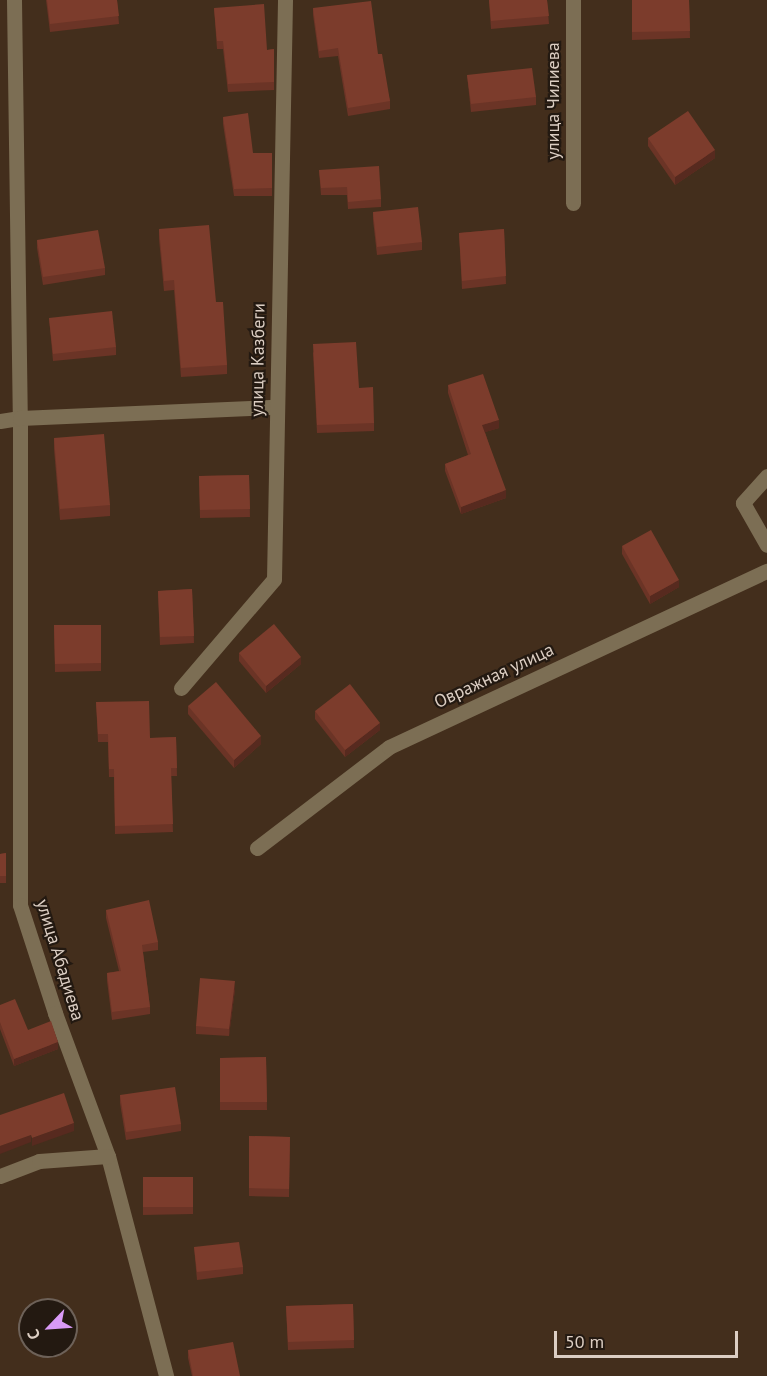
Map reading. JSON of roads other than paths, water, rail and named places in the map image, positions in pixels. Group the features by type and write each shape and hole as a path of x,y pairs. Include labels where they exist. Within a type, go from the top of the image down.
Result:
{"street":[{"name":"улица Абадиева","path":"14,0 20,418 20,905 55,1013 108,1156 166,1376"},
{"name":"улица Казбеги","path":"181,688 274,579 285,0"},
{"name":"улица Чилиева","path":"573,0 573,203"},
{"path":"0,421 20,418 276,406"},
{"path":"767,477 743,503 767,545"},
{"name":"Овражная улица","path":"257,848 389,747 767,571"},
{"path":"0,1176 39,1161 108,1156"}]}
